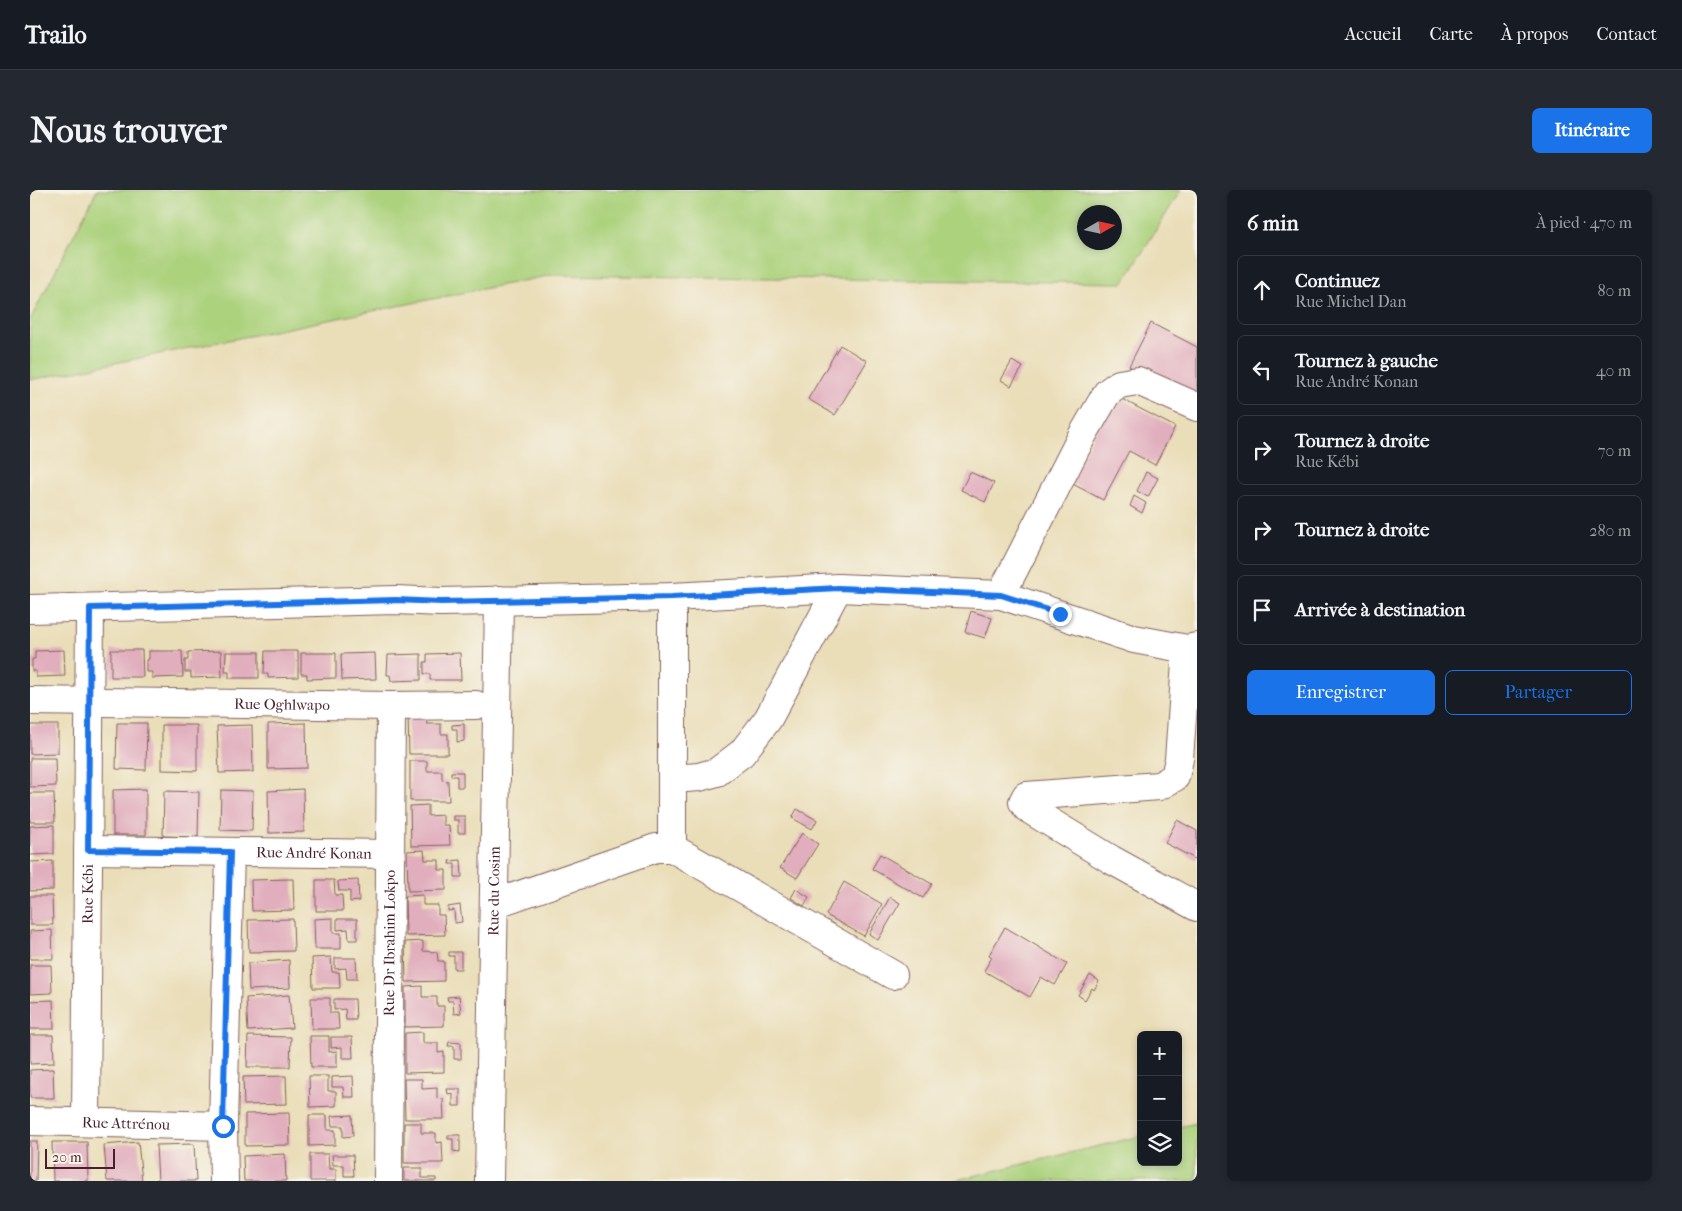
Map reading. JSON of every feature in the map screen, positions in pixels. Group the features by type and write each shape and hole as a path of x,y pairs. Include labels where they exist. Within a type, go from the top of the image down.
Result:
{"street":[{"path":"1001,595 1106,393 1119,384 1138,381 1197,406"},
{"path":"673,779 699,777 718,772 742,753 768,719 838,588"},
{"path":"30,609 396,600 441,602 672,597 838,588 1001,595 1134,639 1192,648 1179,759 1175,778 1159,786 1026,796 1023,802 1027,808 1112,860 1197,907"},
{"path":"672,597 672,848"},
{"name":"Rue du Cosim","path":"489,1181 499,600"},
{"name":"Rue Kébi","path":"86,1122 90,608"},
{"name":"Rue Oghlwapo","path":"30,700 391,706 476,705"},
{"name":"Rue Dr Ibrahim Lokpo","path":"388,1181 391,706"},
{"path":"494,904 656,848 672,848 893,975"},
{"name":"Rue André Konan","path":"88,850 390,854"},
{"path":"224,1181 223,1126 230,852"},
{"name":"Rue Attrénou","path":"30,1121 223,1126"}],"green space":[{"path":"97,190 1181,190 1123,283 552,275 30,380 30,320"},
{"path":"1197,1123 1197,1181 952,1181 1137,1137 1137,1166 1182,1166 1182,1126"}],"building":[{"path":"1151,323 1197,347 1197,392 1193,400 1129,366"},
{"path":"840,345 867,361 835,415 808,399"},
{"path":"1012,361 1023,367 1011,386 1001,380"},
{"path":"1114,395 1175,427 1155,465 1129,451 1103,500 1069,482"},
{"path":"970,472 994,483 985,502 961,490"},
{"path":"1146,472 1158,478 1148,497 1137,491"},
{"path":"1134,496 1146,503 1142,513 1130,506"},
{"path":"971,611 992,618 985,638 965,632"},
{"path":"64,650 65,676 36,677 36,671 32,671 32,659 35,659 35,651"},
{"path":"111,650 142,650 143,677 111,677"},
{"path":"149,651 182,651 183,677 152,678 152,672 146,672 146,660 149,659"},
{"path":"221,651 222,677 191,678 191,672 185,672 185,660 188,660 188,652"},
{"path":"265,651 298,651 298,677 268,678 268,674 264,674"},
{"path":"226,652 259,652 259,678 229,678 229,672 225,672"},
{"path":"301,653 336,653 336,678 307,679 307,674 301,674"},
{"path":"375,653 376,679 342,680 341,654"},
{"path":"460,653 461,680 430,680 430,674 424,674 424,662 427,662 427,654"},
{"path":"421,654 421,680 391,681 390,675 387,675 388,655"},
{"path":"408,714 426,714 427,724 441,724 441,734 448,734 448,754 409,754"},
{"path":"117,723 147,723 146,770 116,769"},
{"path":"306,723 307,768 268,769 268,724"},
{"path":"464,724 464,741 457,742 457,729 452,729 452,725"},
{"path":"30,725 58,725 58,753 30,754"},
{"path":"162,725 197,725 197,771 162,770"},
{"path":"252,725 253,772 219,773 217,726"},
{"path":"30,758 55,758 56,786 30,787"},
{"path":"410,761 427,761 427,771 442,771 442,780 448,781 449,801 410,801"},
{"path":"451,772 463,772 463,787 457,787 457,776 451,776"},
{"path":"146,789 146,835 113,835 113,790"},
{"path":"303,789 304,832 269,833 268,791"},
{"path":"221,790 253,791 252,831 220,830"},
{"path":"164,791 199,792 198,837 163,836"},
{"path":"30,793 54,793 55,822 30,822"},
{"path":"428,805 428,816 443,815 443,825 449,825 450,845 411,846 410,806"},
{"path":"797,809 817,820 812,829 792,818"},
{"path":"453,816 465,816 465,833 458,833 458,820 453,820"},
{"path":"1177,820 1197,831 1197,860 1165,843"},
{"path":"54,825 54,854 30,855 30,826"},
{"path":"802,833 818,844 797,878 780,868"},
{"path":"424,850 425,860 439,860 439,870 446,870 446,890 408,891 407,851"},
{"path":"880,854 932,884 923,898 872,869"},
{"path":"461,860 462,877 455,877 455,864 450,864 449,861"},
{"path":"53,861 53,890 30,891 30,862"},
{"path":"293,879 294,910 252,911 251,880"},
{"path":"316,880 334,880 335,895 342,895 343,911 316,911"},
{"path":"358,880 359,901 350,902 350,891 339,891 338,881"},
{"path":"844,882 882,904 864,936 826,915"},
{"path":"796,889 809,897 804,906 791,898"},
{"path":"423,895 423,905 438,905 438,915 444,915 445,935 406,936 405,896"},
{"path":"30,896 52,896 53,925 30,925"},
{"path":"890,897 900,903 878,940 869,934"},
{"path":"460,905 462,922 455,923 454,910 448,911 448,907"},
{"path":"333,918 333,933 341,933 341,949 315,949 314,919"},
{"path":"293,919 294,951 249,952 248,920"},
{"path":"337,919 357,919 357,940 349,940 348,929 337,930"},
{"path":"1005,927 1067,964 1055,985 1041,977 1030,997 984,971 992,957 989,955"},
{"path":"52,930 53,959 30,959 30,931"},
{"path":"423,941 423,951 437,952 438,961 444,961 444,981 406,982 405,942"},
{"path":"449,952 461,952 461,969 454,969 454,956 449,956"},
{"path":"331,957 332,972 339,972 340,988 313,988 312,958"},
{"path":"335,958 356,958 357,979 347,979 346,968 335,969"},
{"path":"289,960 290,988 249,990 248,963"},
{"path":"30,965 51,965 52,993 30,994"},
{"path":"1090,975 1099,981 1085,1000 1078,995"},
{"path":"422,986 422,997 437,997 437,1006 444,1006 444,1026 405,1027 405,987"},
{"path":"289,995 292,1028 248,1031 246,998"},
{"path":"459,996 461,1013 454,1014 453,1001 448,1001 447,997"},
{"path":"311,998 330,998 330,1013 338,1013 339,1029 312,1029"},
{"path":"334,999 355,999 356,1020 346,1020 345,1009 334,1010"},
{"path":"53,1000 54,1029 30,1029 30,1001"},
{"path":"423,1032 423,1043 438,1043 438,1053 444,1052 444,1072 405,1073 405,1033"},
{"path":"30,1035 53,1035 54,1063 30,1064"},
{"path":"248,1036 291,1037 290,1067 247,1067"},
{"path":"310,1036 329,1036 329,1052 337,1051 337,1067 311,1067"},
{"path":"331,1037 352,1037 353,1058 342,1058 342,1047 331,1048"},
{"path":"449,1042 461,1043 461,1059 454,1059 454,1046 448,1046"},
{"path":"53,1069 54,1098 30,1098 30,1070"},
{"path":"286,1076 287,1104 244,1105 243,1077"},
{"path":"309,1076 328,1076 328,1091 336,1091 336,1106 310,1107"},
{"path":"353,1076 354,1097 344,1097 343,1087 332,1087 332,1077"},
{"path":"404,1079 422,1079 422,1089 437,1088 437,1098 443,1099 444,1119 405,1119"},
{"path":"447,1089 460,1089 460,1106 453,1106 453,1093 448,1094"},
{"path":"289,1113 290,1145 245,1146 245,1114"},
{"path":"309,1115 327,1115 327,1130 335,1130 335,1145 309,1146"},
{"path":"352,1115 353,1136 343,1137 343,1126 332,1126 331,1116"},
{"path":"404,1123 421,1123 421,1133 436,1133 436,1143 442,1142 443,1163 404,1163"},
{"path":"448,1135 460,1135 460,1152 453,1151 453,1139 448,1139"},
{"path":"30,1141 37,1141 36,1181 30,1181"},
{"path":"52,1142 87,1142 88,1181 53,1181"},
{"path":"138,1142 142,1181 107,1181 104,1145"},
{"path":"194,1144 196,1181 158,1181 156,1145"},
{"path":"285,1154 286,1181 244,1181 243,1156"},
{"path":"310,1154 328,1154 329,1169 336,1169 336,1181 310,1181"},
{"path":"332,1155 353,1155 354,1176 344,1176 344,1165 333,1165"},
{"path":"404,1168 422,1168 422,1178 436,1178 436,1181 404,1181"}],"route":[{"path":"223,1126 230,852 88,850 90,608 396,600 441,602 672,597 838,588 1001,595 1060,614"}]}
